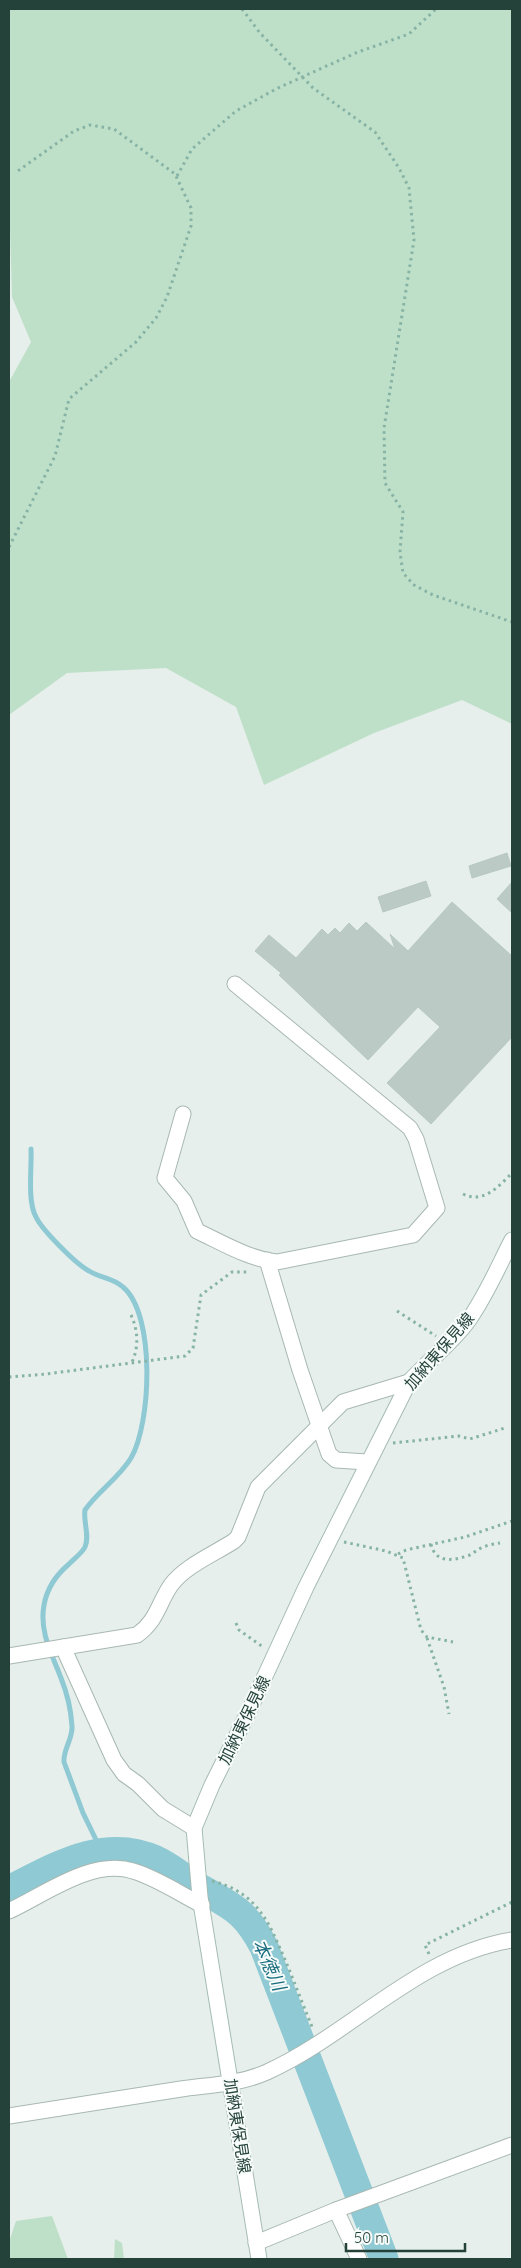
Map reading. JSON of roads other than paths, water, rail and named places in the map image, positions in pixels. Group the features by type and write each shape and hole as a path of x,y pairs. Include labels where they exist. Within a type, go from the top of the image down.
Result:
{"street":[{"path":"235,984 410,1128 416,1139 437,1208 413,1235 277,1262 269,1268"},
{"path":"183,1114 165,1178 184,1201 197,1231 269,1268 318,1425 329,1454 336,1460 367,1462"},
{"name":"加納東保見線","path":"259,2259 201,1901 194,1828 212,1785 331,1536 409,1382 428,1360 449,1344 468,1321 512,1240"},
{"path":"9,1656 137,1635 151,1623 178,1577 238,1537 258,1487 318,1425 343,1402 409,1382"},
{"path":"63,1648 114,1760 124,1774 138,1784 163,1809 194,1828"},
{"path":"13,1904 60,1884 110,1869 132,1870 201,1901"},
{"path":"9,2116 231,2082 256,2076 318,2043 420,1976 481,1947 512,1940"},
{"path":"256,2243 336,2210 512,2145"},
{"path":"336,2210 359,2259"}],"waterway":[{"path":"31,1149 31,1193 33,1210 39,1223 83,1267 123,1287 134,1301 141,1321 145,1344 146,1396 138,1442 126,1465 85,1510 87,1538 85,1547 53,1582 45,1599 43,1615 47,1643 65,1690 71,1714 72,1731 64,1762 83,1813 102,1852"},
{"name":"本徳川","path":"9,1890 44,1872 80,1857 118,1851 137,1853 161,1862 243,1916 264,1947 384,2259"}]}
